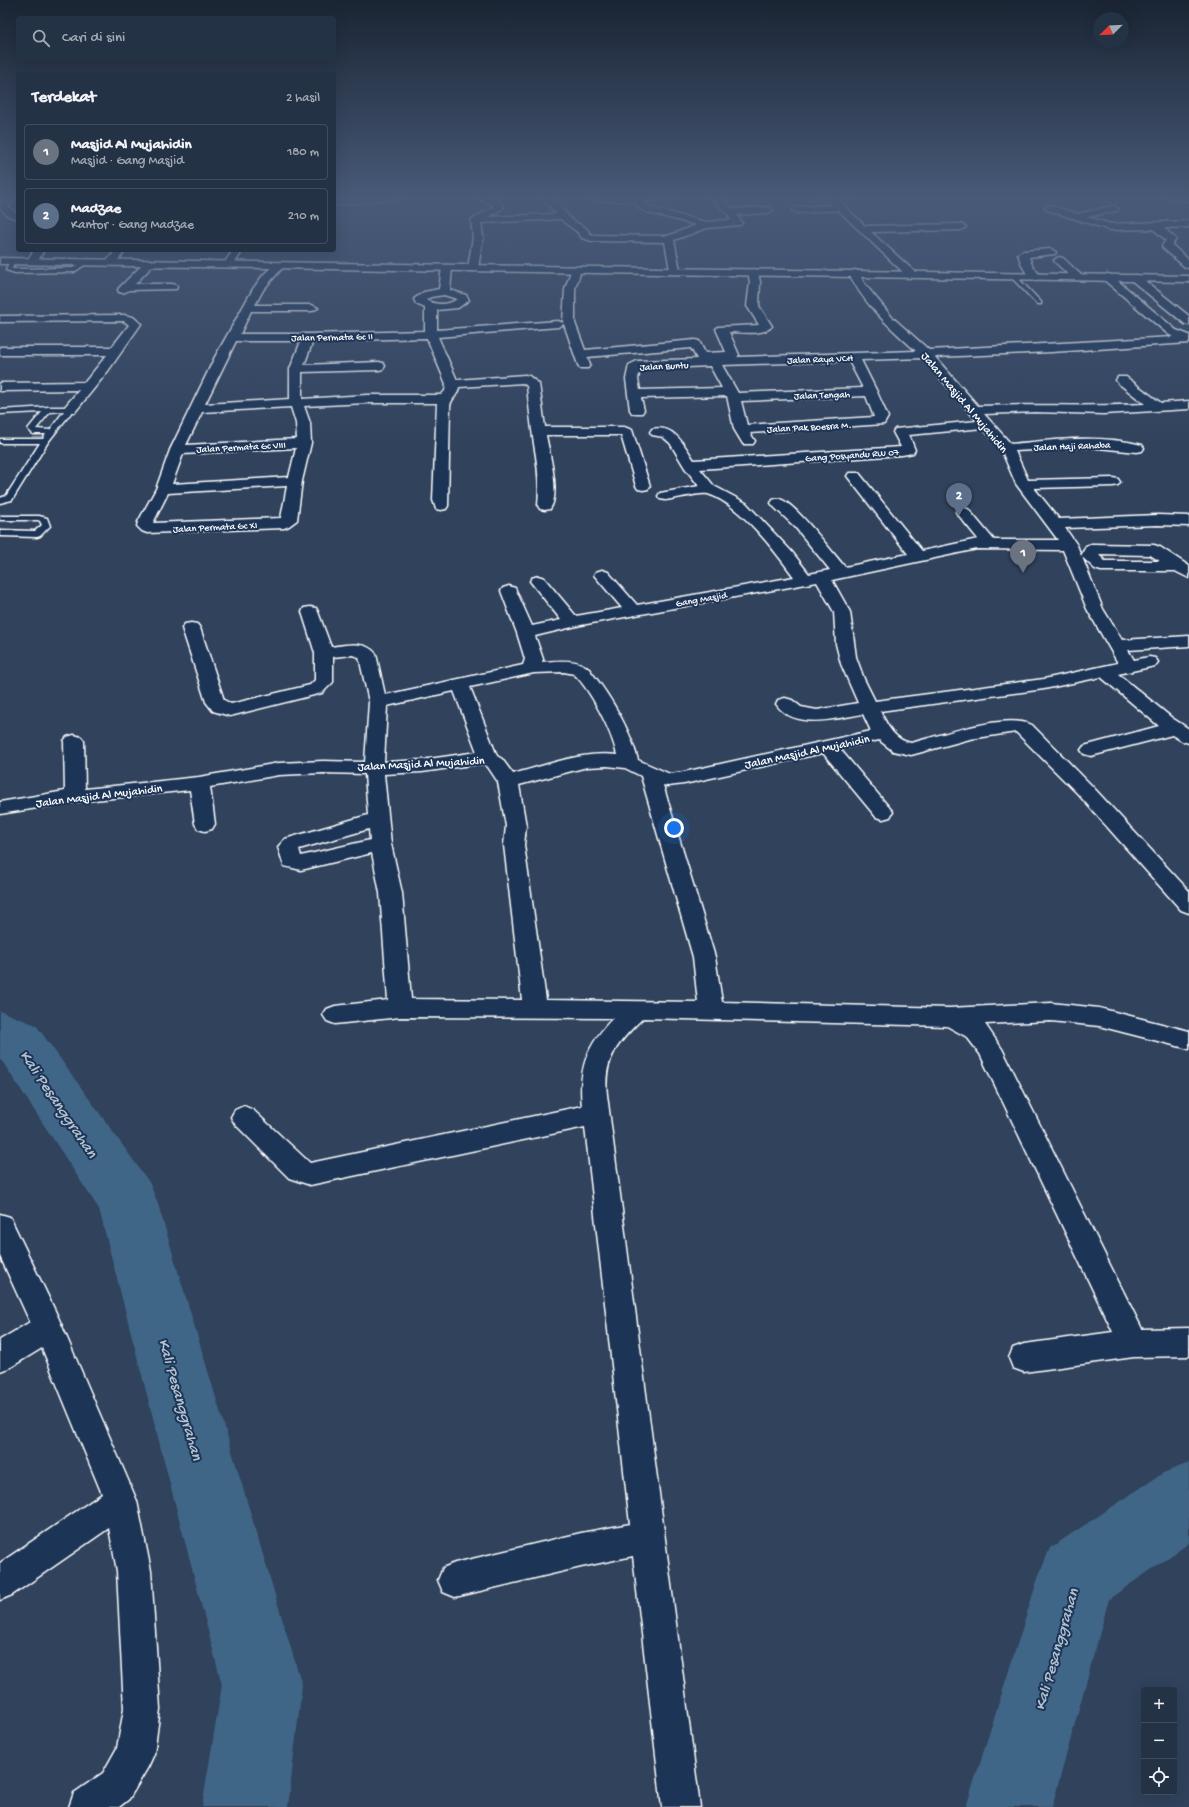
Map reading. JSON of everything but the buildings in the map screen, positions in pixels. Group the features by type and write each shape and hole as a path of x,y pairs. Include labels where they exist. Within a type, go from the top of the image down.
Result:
{"street":[{"path":"134,279 125,288 172,287"},
{"path":"266,279 209,381 198,408 177,450 163,489 295,480 304,443 303,423 296,403 296,369 308,338"},
{"path":"444,292 446,279"},
{"path":"573,279 570,289 569,323 582,360 693,344 695,344 700,356 703,357 733,355 722,329 766,326 753,306 754,279"},
{"name":"Jalan Masjid Al Mujahidin","path":"857,279 887,318 926,354 1007,448 1023,484 1056,524 1069,545 1095,609 1129,666"},
{"path":"1110,279 1172,332 1185,340 1189,349"},
{"path":"1137,279 1189,322"},
{"path":"444,292 458,294 463,300 455,305 447,307 431,307 420,302 420,299 428,294 444,292"},
{"path":"198,408 367,399 444,399 451,395 453,390 452,384 430,334 431,307"},
{"path":"249,308 312,308"},
{"path":"0,319 130,319 135,324 116,351 70,409"},
{"name":"Jalan Permata Gc II","path":"233,337 308,338 430,334 558,324"},
{"name":"Jalan Raya VCH","path":"714,362 926,354 1185,340"},
{"path":"0,351 116,351"},
{"name":"Jalan Tengah","path":"636,394 733,395 871,392 853,357"},
{"path":"714,362 733,395 741,429 758,460"},
{"name":"Jalan Buntu","path":"637,410 636,394 632,379 634,366 714,362"},
{"path":"296,369 379,366"},
{"path":"452,384 525,379 533,384 545,461 547,488 545,506"},
{"path":"1122,380 1158,407"},
{"path":"0,387 89,386"},
{"name":"Jalan Pak Boesra M.","path":"741,429 879,421 881,417 871,392"},
{"path":"442,506 440,500 444,399"},
{"path":"973,410 1034,408 1102,410 1189,405"},
{"name":"Gang Posyandu RW 07","path":"690,465 902,451 908,450 908,447 900,432 986,424"},
{"path":"540,431 624,431 627,433 643,486"},
{"path":"657,432 667,434 675,441 690,465 709,489 741,506 786,555 805,580"},
{"name":"Jalan Haji Rahaba","path":"1007,448 1094,442 1137,448"},
{"name":"Jalan Permata Gc VIII","path":"177,450 304,443"},
{"path":"854,476 918,556"},
{"name":"Jalan Permata Gc XI","path":"163,489 146,522 145,526 147,528 154,529 284,523 289,520 295,480"},
{"path":"1023,484 1112,482"},
{"path":"665,496 709,489"},
{"path":"778,503 800,524 841,573"},
{"path":"963,512 990,544"},
{"path":"1056,524 1158,520 1189,522"},
{"name":"Gang Masjid","path":"526,633 633,610 822,577 964,546 990,544 1069,545"},
{"path":"602,575 633,610"},
{"name":"Jalan Masjid Al Mujahidin","path":"0,808 75,796 199,783 279,769 422,766 478,758 489,759 495,763 508,782 586,761 607,760 629,763 668,780 684,778 882,734 854,677 849,663 845,648 842,611 822,577"},
{"path":"538,581 572,622"},
{"path":"509,591 526,633 534,659 531,668"},
{"path":"191,628 215,702 220,707 230,710 316,689 324,682 324,653 310,612"},
{"path":"1117,646 1189,641"},
{"path":"324,653 357,649 363,650 367,654 378,702 374,768 381,844 391,893 400,1008"},
{"path":"785,704 795,712 818,716 869,707 1044,684 1149,662"},
{"path":"378,702 531,668 572,667 581,671 598,695 618,730 626,748 629,763"},
{"path":"1104,672 1180,726"},
{"path":"460,684 489,759"},
{"path":"882,734 900,747 911,749 968,734 1008,726 1019,726 1025,729 1080,785 1189,905"},
{"path":"1091,750 1180,726"},
{"path":"74,741 75,796"},
{"path":"827,746 883,812"},
{"path":"650,773 704,957 711,1011"},
{"path":"508,782 516,826 514,845 515,860 519,875 535,1008"},
{"path":"199,783 205,824"},
{"path":"379,819 292,844 288,847 292,861 301,863 381,844"},
{"path":"335,1015 400,1008 637,1009 949,1017 1051,1012 1099,1017 1189,1040"},
{"path":"637,1009 609,1036 598,1056 594,1077 596,1114 681,1807"},
{"path":"949,1017 976,1030 990,1049 1134,1344"},
{"path":"244,1117 298,1170 310,1174 596,1114"},
{"path":"0,1226 48,1327 121,1501 134,1571 142,1709 135,1754 116,1786 88,1807"},
{"path":"0,1357 48,1327"},
{"path":"1024,1358 1134,1344 1189,1342"},
{"path":"0,1584 121,1501"},
{"path":"455,1580 581,1550 637,1539 649,1542"}],"lane":[{"path":"1016,279 1039,302"},
{"path":"49,409 32,429 36,432 51,432"},
{"path":"0,412 70,409"},
{"path":"0,501 9,498 51,432 70,409"},
{"path":"0,440 45,441"},
{"path":"0,518 39,518 44,520 46,526 38,534 0,533"}],"waterway":[{"name":"Kali Pesanggrahan","path":"0,1032 17,1040 127,1201 262,1685 245,1807"},
{"name":"Kali Pesanggrahan","path":"1009,1807 1077,1575 1189,1499"}],"place":[{"name":"Madzae","path":"959,516"},
{"name":"Masjid Al Mujahidin","path":"1023,573"}]}
